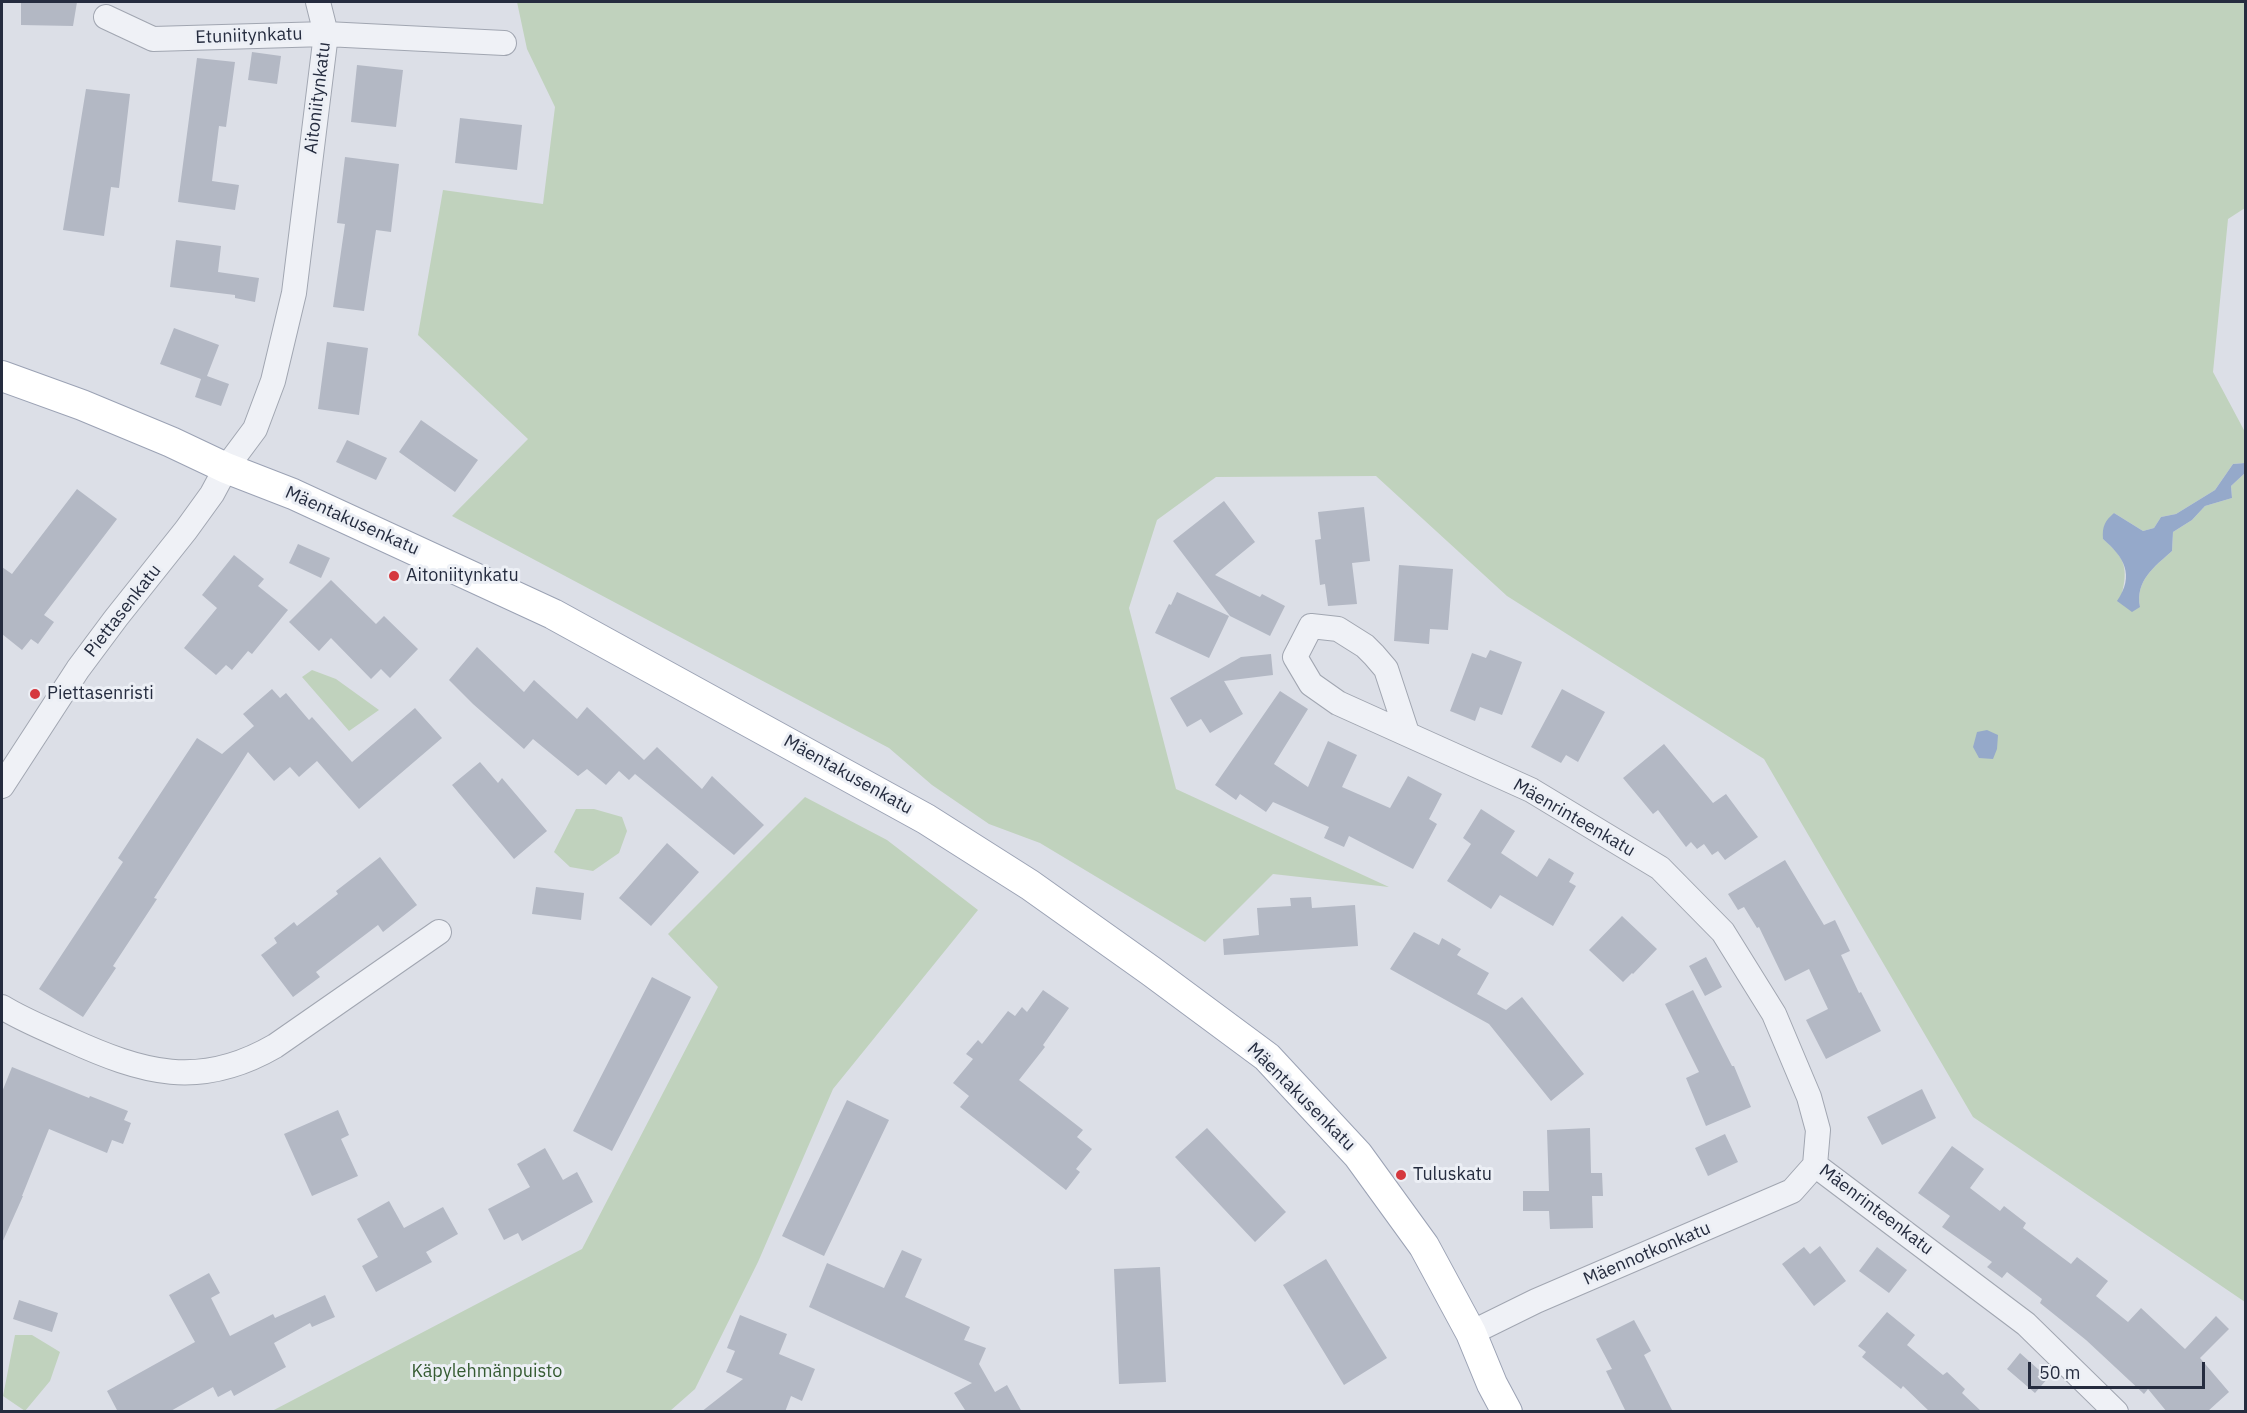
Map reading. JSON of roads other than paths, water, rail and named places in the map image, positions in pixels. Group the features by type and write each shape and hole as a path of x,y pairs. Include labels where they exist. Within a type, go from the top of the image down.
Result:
{"main road":[{"name":"Mäentakusenkatu","path":"2,376 171,442 226,468 348,518 553,614 916,813 1030,885 1267,1057 1358,1155 1424,1246 1471,1333 1492,1384 1507,1412"}],"street":[{"name":"Aitoniitynkatu","path":"226,468 255,429 273,381 294,293 326,34 318,2"},
{"name":"Etuniitynkatu","path":"106,17 153,39 326,34 504,43"},
{"name":"Piettasenkatu","path":"2,786 78,669 186,530 212,494 226,468"},
{"name":"Mäenrinteenkatu","path":"1407,733 1386,669 1365,646 1338,629 1311,626 1294,657 1311,684 1338,703 1531,790 1660,868 1723,932 1774,1014 1809,1097 1818,1130 1815,1165 2026,1324 2116,1412"},
{"path":"2,1007 99,1053 143,1069 204,1072 251,1060 275,1046 439,932"},
{"name":"Mäennotkonkatu","path":"1471,1333 1536,1302 1792,1191 1815,1165"}],"water":[{"path":"2245,463 2245,473 2231,486 2232,498 2205,506 2192,520 2173,532 2172,551 2147,575 2143,582 2139,598 2140,607 2132,612 2117,601 2126,575 2125,567 2117,553 2103,539 2104,527 2108,519 2114,513 2143,531 2154,528 2161,517 2176,514 2215,490 2233,464"},
{"path":"1987,730 1998,735 1997,749 1993,759 1979,758 1973,747 1977,732"}],"place":[{"name":"Aitoniitynkatu","path":"394,576"},
{"name":"Piettasenristi","path":"35,694"},
{"name":"Tuluskatu","path":"1401,1175"}],"park label":[{"name":"Käpylehmänpuisto","path":"487,1372"}]}
